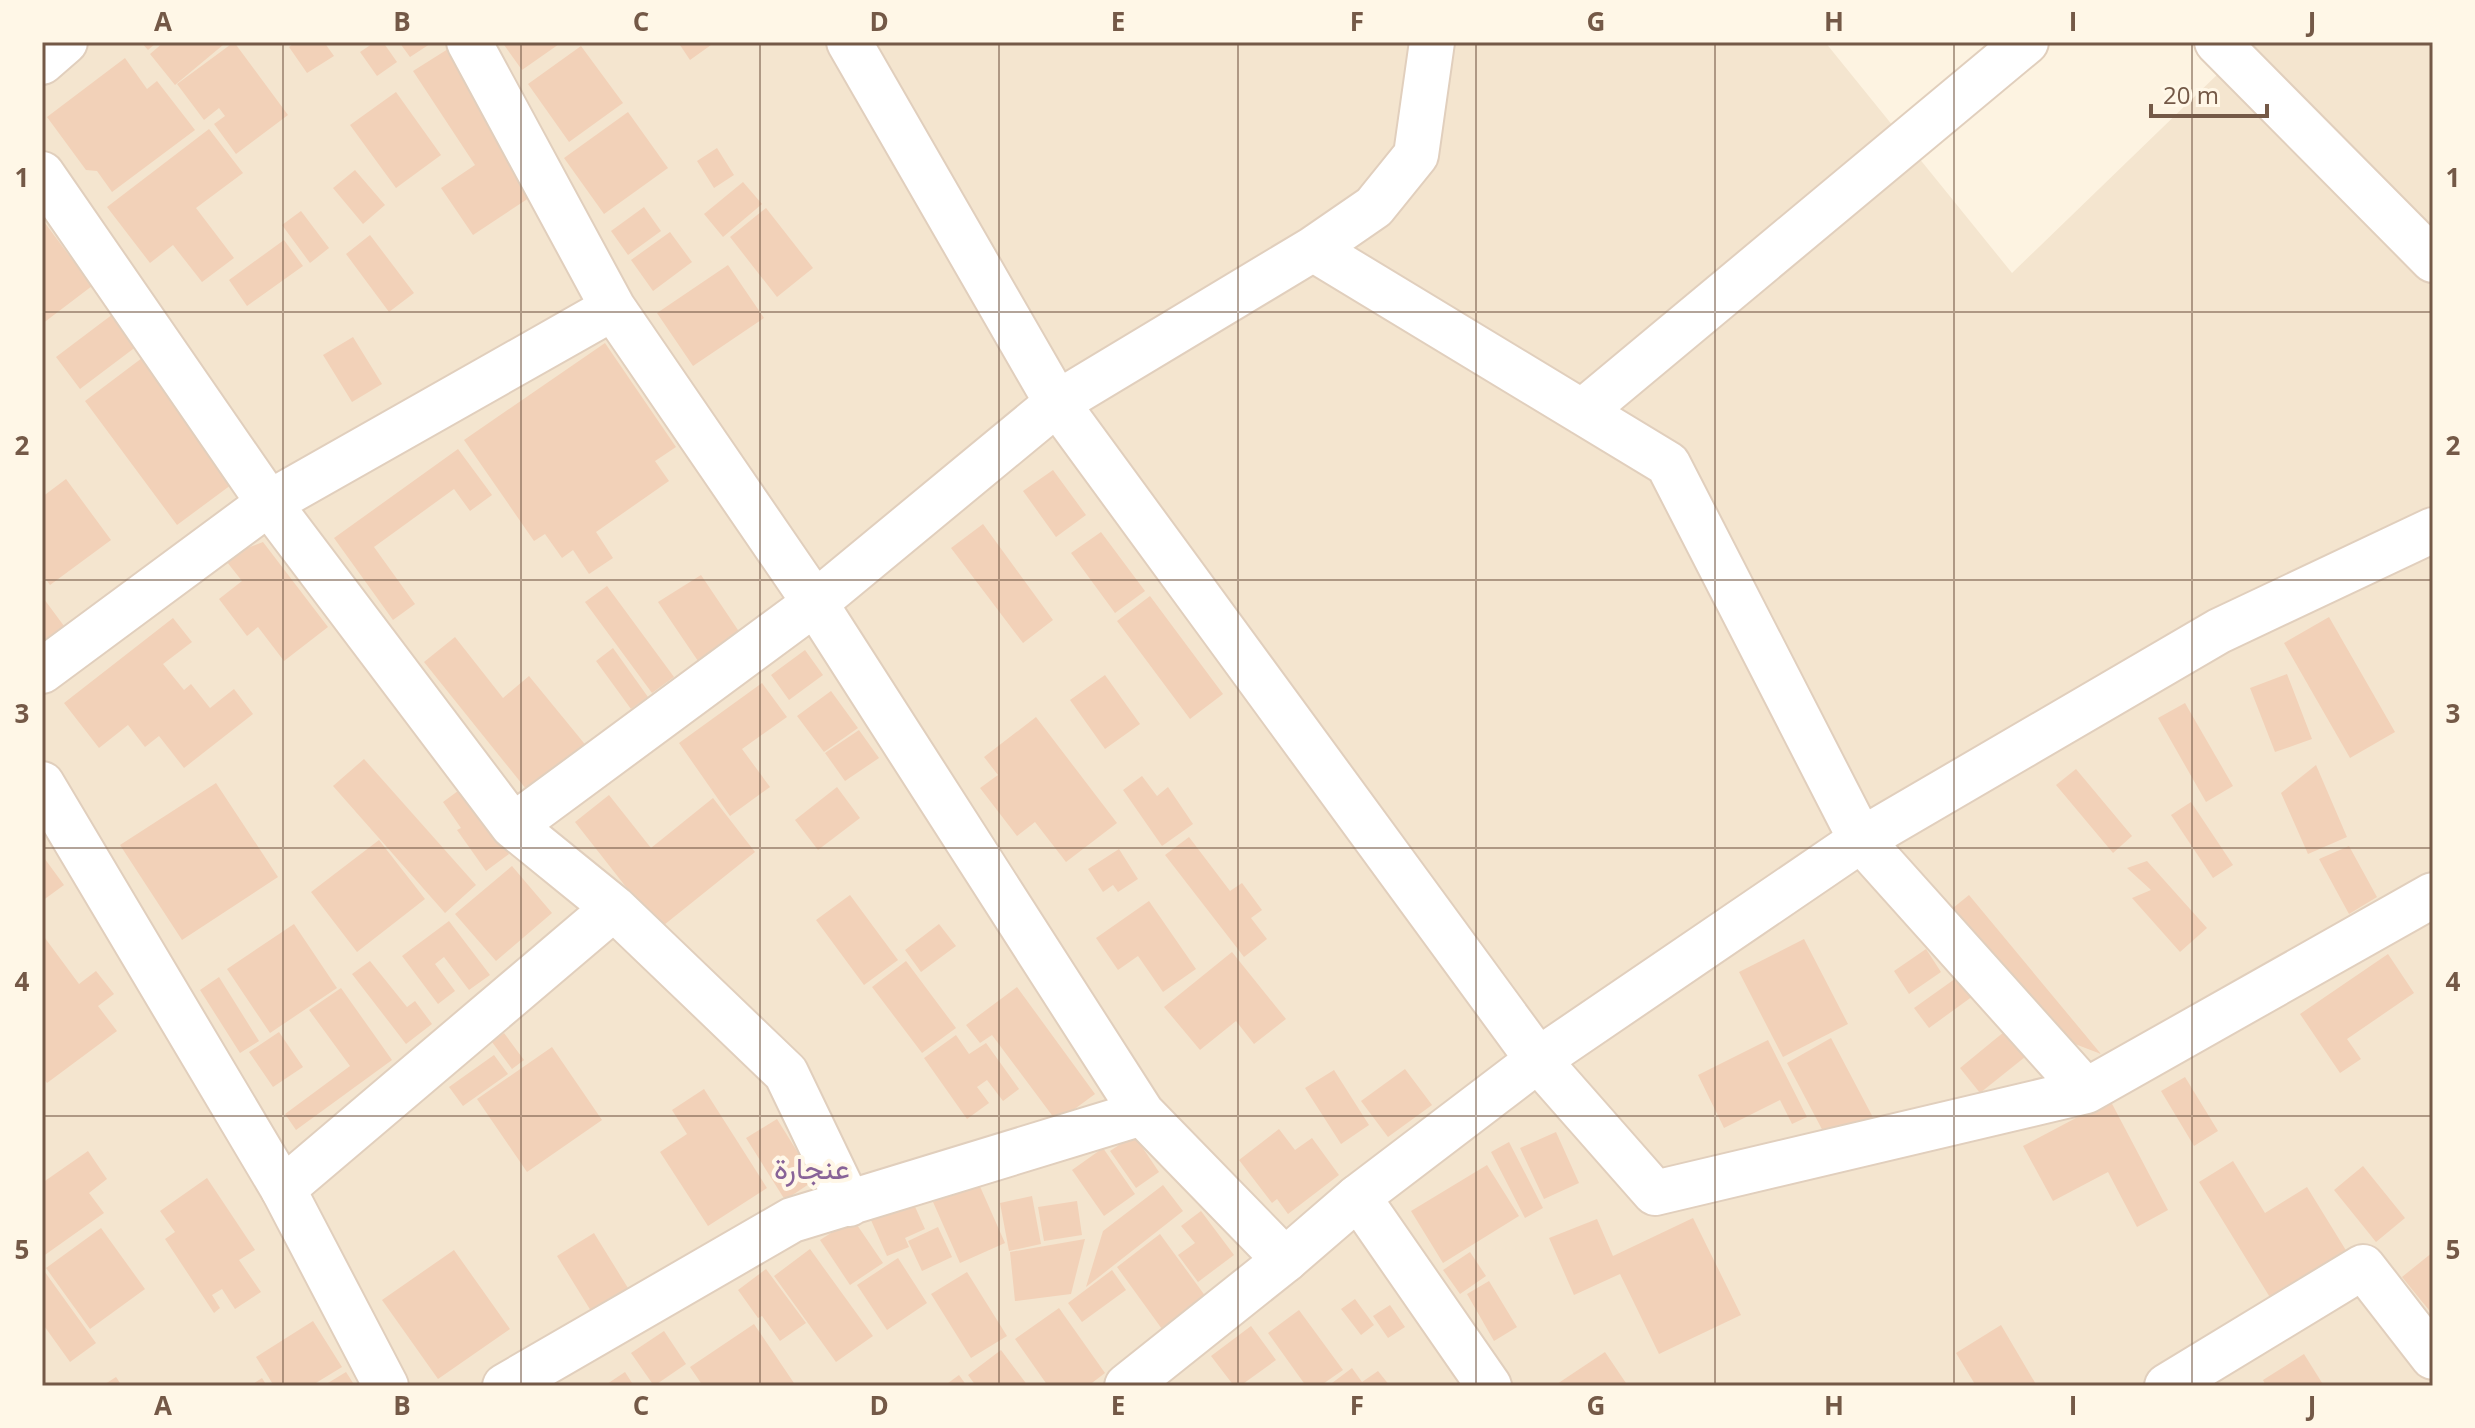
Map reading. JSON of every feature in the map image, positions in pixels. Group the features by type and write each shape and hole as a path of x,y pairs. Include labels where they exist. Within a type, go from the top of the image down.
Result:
{"street":[{"path":"42,62 65,42"},
{"path":"469,42 613,308 815,603 1142,1113 1285,1260"},
{"path":"849,42 1057,403 1538,1060 1655,1193 2086,1091 2433,895"},
{"path":"513,826 815,603 1057,403 1313,249 1374,207 1416,155 1432,42"},
{"path":"1582,412 2026,42"},
{"path":"2217,42 2433,260"},
{"path":"42,174 269,503 513,826 614,908 786,1073 849,1204"},
{"path":"1313,249 1668,464 1861,840 2086,1091"},
{"path":"42,671 269,503 613,308"},
{"path":"1127,1386 1285,1260 1358,1197 1538,1060 1861,840 2219,631 2433,530"},
{"path":"42,784 283,1189 386,1386"},
{"path":"283,1189 614,908"},
{"path":"505,1386 792,1220 1142,1113"},
{"path":"1358,1197 1489,1386"},
{"path":"2167,1386 2363,1267 2433,1357"}],"shaded area":[{"path":"42,42 1825,42 2012,273 2251,42 2433,42 2433,1386 42,1386"}],"building":[{"path":"141,42 157,42 148,50"},
{"path":"164,42 220,42 223,45 175,85 150,54"},
{"path":"234,42 288,115 236,154 214,124 225,116 219,108 204,120 177,84"},
{"path":"296,42 324,42 334,56 307,73 289,47"},
{"path":"375,42 383,42 397,62 377,76 360,52"},
{"path":"399,42 433,42 410,57"},
{"path":"502,42 562,42 522,70"},
{"path":"678,42 709,42 711,45 690,60"},
{"path":"581,46 623,103 569,142 528,84"},
{"path":"448,49 541,190 473,235 441,188 475,165 413,71"},
{"path":"125,58 147,89 157,81 195,130 112,192 97,171 86,170 47,117"},
{"path":"396,92 441,155 396,188 350,125"},
{"path":"628,112 668,168 604,214 564,158"},
{"path":"209,129 243,173 196,208 234,258 202,282 173,245 150,263 107,207"},
{"path":"717,148 734,175 714,188 697,161"},
{"path":"355,170 385,205 363,224 333,188"},
{"path":"743,182 762,204 723,237 704,214"},
{"path":"644,207 661,231 628,255 611,231"},
{"path":"766,208 813,268 777,297 730,237"},
{"path":"301,211 329,248 310,263 282,225"},
{"path":"42,219 92,286 42,324"},
{"path":"670,232 692,262 653,291 631,260"},
{"path":"370,235 414,293 389,312 346,254"},
{"path":"284,240 303,266 247,306 229,280"},
{"path":"728,265 764,318 693,366 657,313"},
{"path":"113,314 137,346 80,389 56,357"},
{"path":"353,337 382,384 352,402 323,355"},
{"path":"605,343 676,447 655,461 669,481 596,532 613,558 589,574 573,550 562,558 545,534 534,541 464,440"},
{"path":"142,358 235,482 177,525 85,401"},
{"path":"458,449 492,495 470,511 454,489 374,547 415,604 393,620 334,538"},
{"path":"1053,470 1086,515 1056,537 1023,491"},
{"path":"66,479 111,540 50,585 42,574 42,497"},
{"path":"983,524 1053,620 1023,643 951,548"},
{"path":"1101,532 1145,591 1115,613 1071,553"},
{"path":"263,542 328,627 284,661 258,627 247,636 219,599 242,581 223,557"},
{"path":"701,575 740,633 698,661 658,602"},
{"path":"607,586 674,677 652,693 585,602"},
{"path":"1150,596 1223,694 1190,719 1117,621"},
{"path":"42,600 64,626 42,642"},
{"path":"2329,617 2395,732 2350,758 2284,643"},
{"path":"173,618 192,642 163,664 184,690 191,684 210,708 234,689 253,714 184,768 159,736 145,747 128,725 99,748 64,703"},
{"path":"455,637 503,698 529,676 588,748 530,794 424,662"},
{"path":"613,648 648,697 631,709 596,661"},
{"path":"805,650 823,675 789,700 771,675"},
{"path":"2287,674 2312,739 2275,752 2250,688"},
{"path":"1105,675 1140,724 1105,749 1070,700"},
{"path":"762,683 787,717 742,749 770,787 730,816 679,743"},
{"path":"831,691 858,728 824,752 797,716"},
{"path":"2185,703 2233,786 2206,802 2158,718"},
{"path":"1036,717 1117,823 1066,862 1035,822 1017,836 980,788 998,775 984,757"},
{"path":"859,730 879,758 845,781 825,753"},
{"path":"364,759 476,885 445,913 333,786"},
{"path":"2316,765 2347,837 2308,854 2281,793"},
{"path":"2076,769 2132,836 2113,853 2056,785"},
{"path":"1142,776 1157,796 1168,787 1193,824 1162,846 1123,790"},
{"path":"216,783 278,877 182,940 120,845"},
{"path":"837,787 860,818 818,850 795,820"},
{"path":"462,788 509,854 486,871 457,830 461,828 443,802"},
{"path":"609,795 651,848 713,798 755,852 659,929 575,822"},
{"path":"2191,802 2233,865 2213,878 2171,815"},
{"path":"1189,837 1230,891 1242,883 1262,910 1251,918 1267,939 1244,957 1165,855"},
{"path":"379,840 425,899 357,952 311,892"},
{"path":"2349,846 2377,897 2349,914 2319,859"},
{"path":"1119,849 1138,879 1118,892 1113,885 1103,892 1088,869"},
{"path":"42,855 64,885 42,901"},
{"path":"2147,861 2207,928 2180,952 2132,898 2151,890 2127,868"},
{"path":"512,866 552,913 496,961 455,914"},
{"path":"850,895 898,960 864,985 816,920"},
{"path":"1969,895 2101,1054 2062,1039 1953,908"},
{"path":"1149,901 1196,969 1163,992 1138,956 1118,970 1096,938"},
{"path":"449,921 490,975 469,990 444,957 435,964 455,991 438,1004 402,956"},
{"path":"294,924 337,988 270,1033 227,969"},
{"path":"939,924 956,946 921,972 905,950"},
{"path":"42,934 79,984 96,971 114,994 98,1006 117,1031 47,1083 42,1077"},
{"path":"1804,939 1848,1024 1783,1057 1739,972"},
{"path":"1926,949 1941,972 1909,994 1894,971"},
{"path":"1232,952 1286,1019 1254,1044 1236,1021 1200,1050 1164,1007"},
{"path":"2388,954 2414,993 2347,1039 2361,1059 2340,1073 2300,1014"},
{"path":"370,961 407,1007 415,1001 432,1024 406,1044 352,974"},
{"path":"906,961 956,1028 922,1053 872,987"},
{"path":"1959,976 1973,996 1929,1028 1914,1008"},
{"path":"219,977 259,1041 240,1053 200,990"},
{"path":"1017,987 1095,1094 1057,1122 992,1035 980,1043 966,1025"},
{"path":"341,988 392,1060 296,1130 285,1114 350,1066 309,1010"},
{"path":"2010,1027 2030,1053 1980,1093 1960,1068"},
{"path":"279,1032 303,1067 273,1087 249,1052"},
{"path":"504,1033 524,1060 512,1069 492,1042"},
{"path":"956,1035 969,1054 986,1043 1019,1089 1003,1101 987,1080 977,1087 989,1103 967,1119 924,1058"},
{"path":"1831,1038 1877,1125 1825,1135 1787,1063"},
{"path":"1768,1040 1807,1117 1792,1124 1780,1100 1724,1128 1698,1075"},
{"path":"552,1047 602,1120 527,1172 477,1099"},
{"path":"494,1055 508,1074 463,1106 449,1087"},
{"path":"1405,1069 1432,1105 1388,1137 1361,1101"},
{"path":"1334,1070 1369,1125 1341,1144 1305,1088"},
{"path":"2185,1077 2218,1131 2194,1146 2161,1091"},
{"path":"704,1089 767,1188 708,1226 660,1152 687,1134 672,1110"},
{"path":"2110,1100 2168,1210 2137,1227 2108,1172 2053,1201 2023,1146"},
{"path":"777,1119 815,1180 785,1200 746,1138"},
{"path":"1279,1129 1295,1150 1312,1138 1339,1175 1288,1214 1277,1199 1272,1203 1239,1160"},
{"path":"1556,1132 1579,1183 1544,1199 1520,1148"},
{"path":"1134,1135 1159,1172 1136,1188 1110,1151"},
{"path":"1509,1142 1543,1208 1525,1218 1491,1152"},
{"path":"1103,1148 1135,1194 1104,1216 1072,1170"},
{"path":"88,1151 107,1179 89,1193 104,1213 42,1257 42,1183"},
{"path":"2233,1161 2265,1213 2307,1187 2347,1252 2271,1299 2199,1182"},
{"path":"1487,1165 1519,1216 1443,1263 1411,1211"},
{"path":"2363,1166 2405,1218 2376,1242 2334,1190"},
{"path":"207,1178 255,1250 239,1260 261,1292 235,1309 222,1289 212,1295 220,1308 214,1313 165,1239 175,1232 160,1211"},
{"path":"978,1182 1005,1243 960,1263 933,1202"},
{"path":"1163,1185 1183,1211 1086,1287 1103,1231"},
{"path":"908,1191 925,1229 905,1238 909,1247 887,1256 866,1209"},
{"path":"1032,1196 1041,1244 1009,1251 1000,1203"},
{"path":"1077,1201 1082,1235 1044,1241 1038,1207"},
{"path":"1201,1211 1234,1255 1198,1282 1178,1255 1195,1243 1181,1226"},
{"path":"1693,1218 1741,1315 1659,1354 1620,1274 1574,1295 1549,1238 1597,1219 1613,1256"},
{"path":"853,1219 883,1263 850,1285 820,1240"},
{"path":"938,1227 952,1257 922,1271 908,1241"},
{"path":"101,1228 145,1289 90,1329 46,1268"},
{"path":"594,1233 628,1288 591,1311 557,1256"},
{"path":"1160,1234 1206,1297 1162,1329 1117,1267"},
{"path":"1085,1239 1071,1294 1015,1301 1010,1252"},
{"path":"810,1249 873,1336 836,1362 774,1276"},
{"path":"454,1250 510,1329 438,1379 382,1300"},
{"path":"1470,1252 1486,1276 1460,1294 1443,1270"},
{"path":"2433,1252 2433,1315 2402,1277"},
{"path":"898,1258 927,1303 887,1330 857,1285"},
{"path":"42,1268 96,1343 70,1362 42,1323"},
{"path":"766,1269 806,1323 780,1341 738,1290"},
{"path":"1112,1270 1126,1290 1082,1322 1068,1303"},
{"path":"967,1272 1007,1336 971,1358 931,1294"},
{"path":"1489,1281 1517,1327 1494,1341 1467,1294"},
{"path":"1355,1299 1374,1325 1361,1335 1341,1309"},
{"path":"1390,1305 1405,1327 1388,1338 1373,1316"},
{"path":"1059,1308 1105,1373 1088,1386 1048,1386 1015,1339"},
{"path":"1299,1310 1343,1370 1320,1386 1306,1386 1268,1333"},
{"path":"313,1321 342,1367 311,1386 274,1386 256,1357"},
{"path":"754,1324 796,1386 703,1386 690,1367"},
{"path":"2001,1325 2037,1386 1976,1386 1956,1353"},
{"path":"1251,1326 1276,1360 1240,1386 1234,1386 1211,1356"},
{"path":"664,1331 686,1364 654,1386 631,1353"},
{"path":"1001,1350 1028,1386 976,1386 968,1375"},
{"path":"1605,1352 1628,1386 1554,1386"},
{"path":"2304,1354 2324,1386 2266,1386 2263,1380"},
{"path":"1352,1368 1362,1382 1378,1371 1390,1386 1328,1386"},
{"path":"346,1372 355,1386 323,1386"},
{"path":"625,1372 634,1386 604,1386"},
{"path":"959,1375 967,1386 944,1386"},
{"path":"116,1377 122,1386 102,1386"},
{"path":"262,1378 267,1386 250,1386"}],"district":[{"name":"عنجارة","path":"812,1169"}]}
